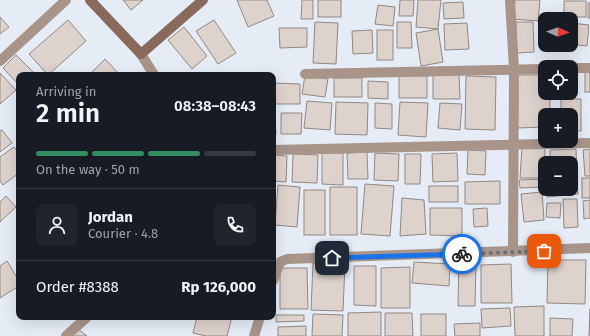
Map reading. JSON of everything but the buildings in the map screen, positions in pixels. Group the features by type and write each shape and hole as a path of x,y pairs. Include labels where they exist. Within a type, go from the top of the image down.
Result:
{"street":[{"path":"0,61 66,0"},
{"path":"90,0 141,54 152,72"},
{"path":"141,54 203,0"},
{"path":"510,0 514,69 513,252"},
{"path":"578,68 590,68"},
{"path":"305,74 538,69"},
{"path":"276,150 590,143"},
{"path":"276,273 280,262 286,259 513,252 590,248"},
{"path":"66,336 84,320"},
{"path":"254,336 259,320"}],"way so far":[{"path":"462,254 544,251"}],"route":[{"path":"332,258 462,254"}]}
